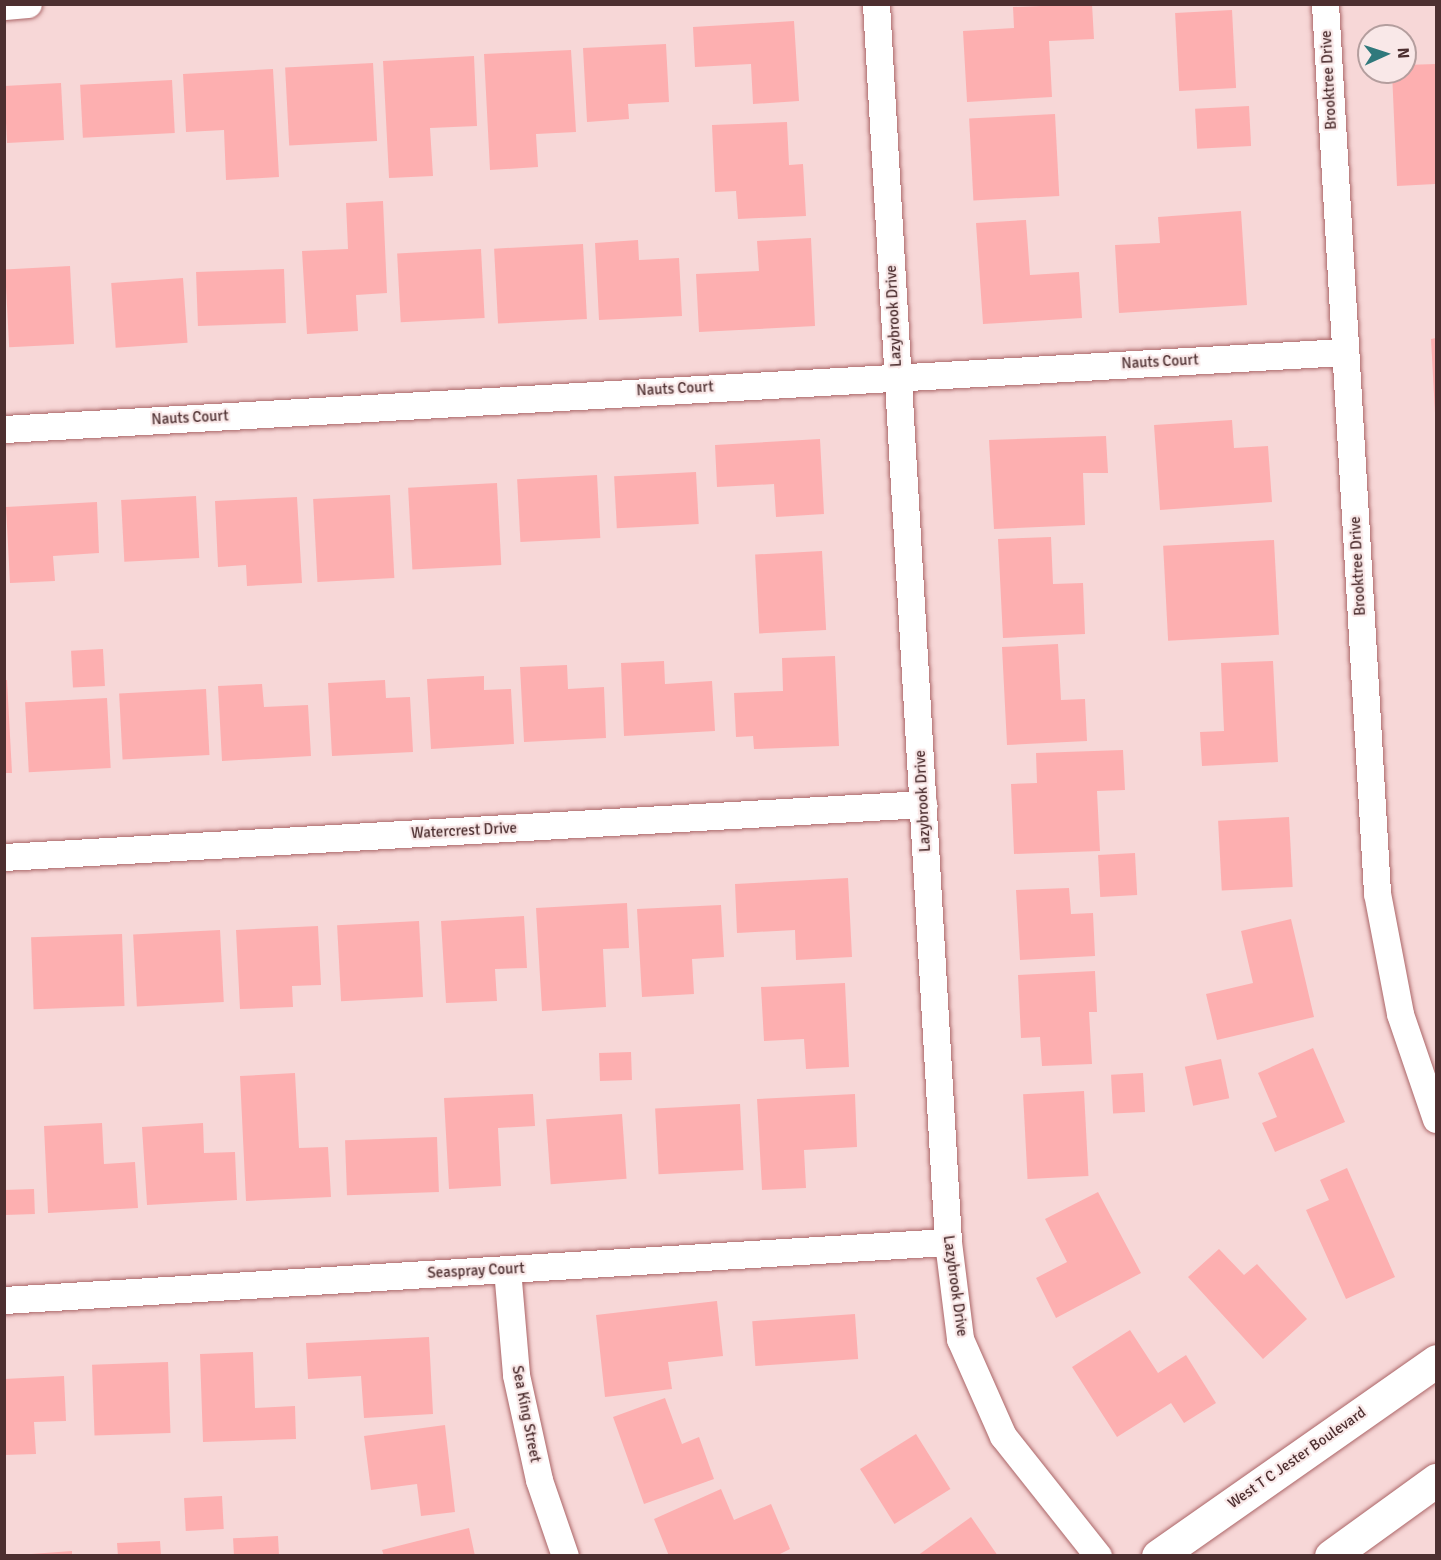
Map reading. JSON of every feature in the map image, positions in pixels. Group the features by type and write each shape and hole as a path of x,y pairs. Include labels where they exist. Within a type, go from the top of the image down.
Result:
{"main road":[{"name":"West T C Jester Boulevard","path":"1158,1556 1437,1361"},
{"path":"1331,1556 1437,1480"}],"street":[{"path":"4,6 28,4"},
{"name":"Lazybrook Drive","path":"876,4 948,1242 960,1339 1003,1436 1098,1556"},
{"name":"Brooktree Drive","path":"1325,4 1377,893 1400,1014 1437,1119"},
{"name":"Nauts Court","path":"4,429 1345,352"},
{"name":"Watercrest Drive","path":"4,857 923,804"},
{"name":"Seaspray Court","path":"4,1300 948,1242"},
{"name":"Sea King Street","path":"507,1269 516,1374 539,1480 565,1556"}],"building":[{"path":"1092,4 1094,39 1049,41 1052,97 967,102 963,31 1014,28 1013,7"},
{"path":"1232,10 1236,88 1179,91 1175,13"},
{"path":"794,21 799,101 753,104 751,64 695,67 693,27"},
{"path":"666,44 669,102 628,104 629,119 587,122 583,48"},
{"path":"571,50 576,132 536,134 538,167 490,170 484,54"},
{"path":"474,56 477,126 430,128 433,176 389,178 383,61"},
{"path":"373,63 377,141 289,145 285,68"},
{"path":"1436,64 1435,184 1397,186 1393,84 1417,84 1417,65"},
{"path":"273,69 279,177 226,180 224,130 186,132 183,74"},
{"path":"172,80 175,133 83,138 80,85"},
{"path":"61,83 64,140 7,143 4,86"},
{"path":"1249,106 1251,146 1197,149 1195,109"},
{"path":"1055,114 1059,196 973,200 969,119"},
{"path":"787,122 789,165 803,164 806,216 738,219 736,191 715,192 712,125"},
{"path":"383,201 387,293 356,295 358,331 307,334 302,251 348,249 346,203"},
{"path":"1241,211 1247,305 1119,313 1115,245 1160,243 1158,217"},
{"path":"1026,220 1030,275 1079,272 1082,318 983,324 976,223"},
{"path":"811,238 815,326 699,332 696,274 759,271 757,241"},
{"path":"638,240 639,260 679,258 682,316 599,320 595,243"},
{"path":"583,244 587,319 498,324 494,249"},
{"path":"481,249 485,318 401,322 397,253"},
{"path":"70,266 74,344 9,347 5,269"},
{"path":"284,269 286,323 198,326 196,272"},
{"path":"183,278 188,343 116,348 111,283"},
{"path":"1436,338 1436,413 1435,413 1431,339"},
{"path":"1232,420 1234,448 1268,446 1272,502 1160,510 1154,425"},
{"path":"1106,436 1108,473 1083,473 1085,525 994,529 989,440"},
{"path":"820,439 824,514 776,517 774,484 717,487 715,445"},
{"path":"696,472 699,524 617,528 614,476"},
{"path":"597,475 600,538 520,542 517,479"},
{"path":"497,483 501,565 412,570 408,488"},
{"path":"390,495 394,578 317,582 313,499"},
{"path":"196,496 199,558 124,562 121,500"},
{"path":"297,497 302,583 247,586 246,565 218,567 215,501"},
{"path":"97,502 99,553 53,556 55,581 10,583 6,507"},
{"path":"1051,537 1053,584 1083,583 1085,634 1003,638 998,539"},
{"path":"1274,540 1279,635 1168,641 1163,546"},
{"path":"822,551 826,630 759,633 755,555"},
{"path":"1058,644 1061,700 1085,699 1087,741 1007,745 1002,647"},
{"path":"103,649 105,686 73,688 71,651"},
{"path":"835,656 839,746 754,749 753,736 736,737 734,693 783,691 782,658"},
{"path":"664,661 665,684 712,681 715,731 624,736 621,663"},
{"path":"1273,661 1278,762 1202,766 1200,732 1224,731 1221,663"},
{"path":"567,665 568,689 604,687 606,738 524,742 520,667"},
{"path":"484,676 484,690 511,689 514,744 431,749 427,679"},
{"path":"4,680 7,680 12,773 4,773"},
{"path":"385,680 386,698 410,697 413,752 332,756 328,683"},
{"path":"262,684 264,707 308,705 311,756 222,761 218,686"},
{"path":"206,689 209,755 123,759 119,694"},
{"path":"107,698 111,768 29,772 25,702"},
{"path":"1123,750 1125,790 1097,791 1100,851 1014,854 1011,784 1037,783 1036,753"},
{"path":"1289,817 1293,887 1222,891 1218,821"},
{"path":"1135,853 1137,895 1100,897 1098,855"},
{"path":"848,878 852,957 796,960 795,930 737,933 735,884"},
{"path":"1069,888 1071,914 1093,913 1095,956 1020,960 1016,890"},
{"path":"627,903 629,948 603,949 606,1007 542,1011 536,908"},
{"path":"721,905 724,957 692,959 694,994 642,997 637,909"},
{"path":"524,916 527,968 495,969 497,1001 446,1003 441,921"},
{"path":"1291,919 1314,1017 1217,1040 1206,994 1253,983 1241,931"},
{"path":"419,921 423,997 341,1001 337,925"},
{"path":"318,926 321,985 292,986 293,1007 240,1009 236,930"},
{"path":"220,930 224,1002 137,1006 133,935"},
{"path":"122,934 125,1006 34,1009 31,937"},
{"path":"1095,971 1097,1012 1089,1012 1092,1064 1042,1066 1040,1037 1021,1038 1018,975"},
{"path":"845,983 849,1067 806,1069 804,1039 764,1041 761,987"},
{"path":"1313,1048 1345,1122 1275,1152 1262,1123 1277,1117 1258,1073"},
{"path":"631,1052 632,1080 600,1081 599,1053"},
{"path":"1221,1059 1229,1098 1193,1106 1185,1067"},
{"path":"295,1073 299,1148 328,1147 331,1197 246,1201 240,1076"},
{"path":"1143,1073 1145,1112 1113,1114 1111,1075"},
{"path":"1084,1091 1088,1176 1028,1179 1023,1094"},
{"path":"533,1094 535,1126 498,1128 501,1186 449,1189 444,1098"},
{"path":"855,1094 857,1147 804,1150 806,1188 762,1190 757,1099"},
{"path":"740,1104 743,1170 659,1174 655,1108"},
{"path":"622,1114 627,1179 551,1184 546,1119"},
{"path":"102,1123 104,1164 135,1162 138,1208 48,1213 44,1126"},
{"path":"203,1123 204,1153 235,1152 237,1200 147,1205 142,1127"},
{"path":"437,1137 439,1192 347,1195 345,1140"},
{"path":"1347,1168 1395,1277 1346,1299 1306,1210 1329,1200 1320,1180"},
{"path":"34,1189 35,1214 5,1215 4,1190"},
{"path":"1098,1192 1141,1273 1056,1318 1036,1278 1067,1262 1045,1219"},
{"path":"1219,1249 1244,1275 1257,1264 1307,1319 1263,1359 1188,1277"},
{"path":"717,1301 723,1356 668,1362 672,1389 605,1397 596,1315"},
{"path":"855,1314 858,1359 755,1366 752,1321"},
{"path":"1130,1330 1158,1373 1186,1355 1216,1403 1184,1423 1171,1403 1117,1437 1072,1367"},
{"path":"429,1337 433,1414 364,1418 361,1376 308,1379 306,1343"},
{"path":"253,1352 255,1408 295,1406 296,1439 203,1442 200,1354"},
{"path":"168,1362 170,1433 95,1436 92,1365"},
{"path":"64,1376 66,1421 34,1422 36,1454 4,1455 4,1379"},
{"path":"665,1398 682,1444 699,1437 714,1479 644,1504 613,1417"},
{"path":"445,1425 455,1512 421,1516 417,1484 371,1490 364,1436"},
{"path":"916,1434 950,1489 894,1524 860,1469"},
{"path":"721,1489 734,1520 771,1504 790,1549 776,1556 669,1556 654,1519"},
{"path":"222,1496 224,1529 186,1531 184,1498"},
{"path":"971,1517 998,1556 917,1556"},
{"path":"469,1528 475,1556 384,1556 382,1550"},
{"path":"278,1536 279,1556 234,1556 233,1538"},
{"path":"160,1541 161,1556 118,1556 117,1543"},
{"path":"72,1551 72,1556 31,1556 31,1554"}]}
